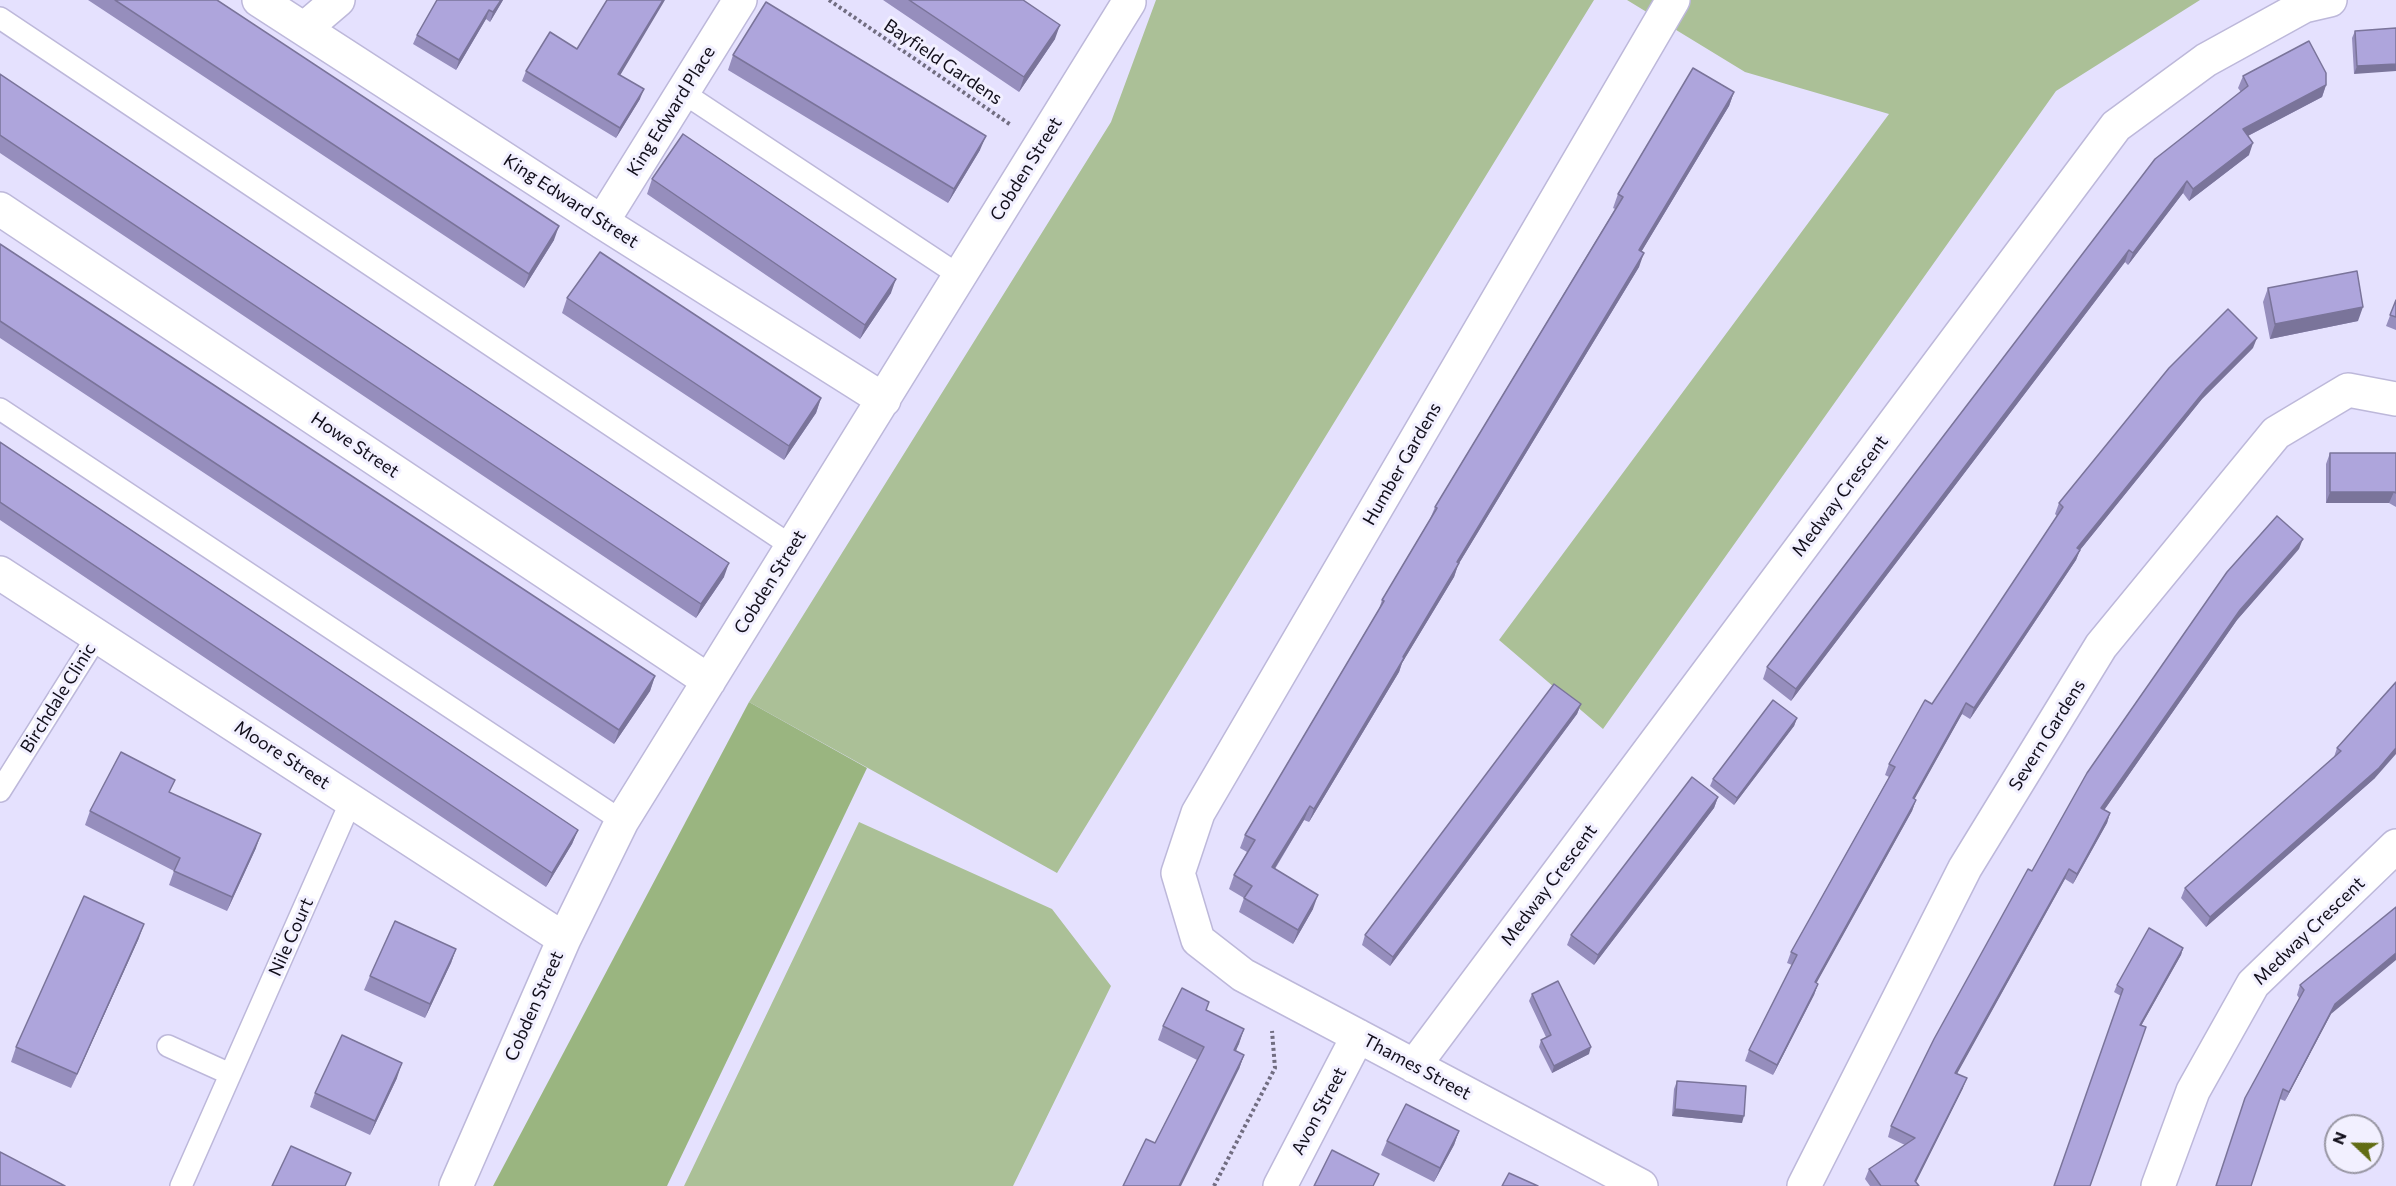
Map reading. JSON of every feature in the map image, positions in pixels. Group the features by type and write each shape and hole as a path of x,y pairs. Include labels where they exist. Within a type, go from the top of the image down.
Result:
{"street":[{"name":"King Edward Street","path":"260,0 602,222 884,400"},
{"path":"304,29 338,0"},
{"name":"King Edward Place","path":"602,222 740,0"},
{"name":"Humber Gardens","path":"1198,940 1178,873 1198,813 1673,0"},
{"name":"Medway Crescent","path":"1414,1066 2116,126 2206,60 2304,6 2330,0"},
{"name":"Cobden Street","path":"456,1186 564,939 622,821 1041,146 1127,1"},
{"name":"Howe Street","path":"0,209 710,681"},
{"name":"Severn Gardens","path":"1804,1186 1965,868 2101,646 2276,432 2349,390 2396,399"},
{"name":"Moore Street","path":"0,573 564,939"},
{"name":"Medway Crescent","path":"2158,1186 2193,1090 2253,984 2396,846"},
{"name":"Thames Street","path":"1198,940 1243,975 1641,1186"},
{"name":"Avon Street","path":"1280,1186 1359,1036"}],"lane":[{"path":"0,18 792,547"},
{"path":"682,92 960,276"},
{"path":"0,409 622,821"},
{"name":"Birchdale Clinic","path":"0,791 98,635"},
{"name":"Nile Court","path":"181,1186 351,801"},
{"path":"168,1047 230,1074"}],"path":[{"name":"Bayfield Gardens","path":"829,0 1041,146"},
{"path":"1214,1186 1275,1068 1269,989"}],"green space":[{"path":"1156,0 1594,0 1057,873 749,702 1111,122"},
{"path":"1627,0 2200,0 2056,91 1603,729 1499,640 1889,114 1745,72"},
{"path":"749,702 867,768 667,1186 493,1186"},
{"path":"859,822 1052,909 1111,986 1013,1186 684,1186"}],"building":[{"path":"115,0 217,0 559,226 529,274"},
{"path":"437,0 501,0 493,12 489,10 459,60 417,35"},
{"path":"607,0 663,0 618,74 644,89 620,128 526,71 550,32 577,49"},
{"path":"909,0 1023,0 1060,25 1024,77"},
{"path":"766,2 986,136 954,189 733,55"},
{"path":"2396,28 2396,64 2357,66 2355,31"},
{"path":"2309,41 2326,73 2326,85 2243,129 2253,143 2193,189 2187,181 2133,253 2129,250 1796,689 1767,667 2155,159 2248,86 2243,76"},
{"path":"1693,68 1734,92 1639,250 1644,253 1457,562 1459,563 1314,809 1310,806 1272,867 1318,895 1298,930 1244,898 1252,886 1234,875 1255,840 1245,835 1384,601 1382,600 1437,508 1435,507 1623,197 1618,194"},
{"path":"0,74 729,563 701,604 0,135"},
{"path":"683,134 896,279 865,325 652,179"},
{"path":"0,244 655,676 619,730 0,321"},
{"path":"600,252 821,398 789,446 567,298"},
{"path":"2357,271 2363,307 2275,324 2268,288"},
{"path":"2396,300 2396,317 2390,315"},
{"path":"2228,309 2257,338 2206,389 2077,548 2080,550 1974,708 1966,703 1913,798 1916,800 1815,982 1818,984 1777,1065 1749,1050 1797,955 1791,952 1895,767 1889,764 1925,700 1932,704 2063,507 2059,503 2169,368"},
{"path":"0,442 578,830 552,873 0,502"},
{"path":"2330,453 2396,453 2396,493 2330,492"},
{"path":"2277,516 2303,539 2240,610 2101,808 2110,813 2077,874 2069,869 1955,1073 1967,1078 1915,1181 1919,1186 1881,1186 1869,1169 1915,1138 1891,1126 1934,1039 2028,869 2032,871 2087,773 2227,572"},
{"path":"2396,682 2396,748 2379,768 2210,917 2185,888 2341,751 2337,748"},
{"path":"1554,684 1581,704 1393,957 1365,935"},
{"path":"1773,700 1797,718 1737,798 1713,779"},
{"path":"121,752 175,780 169,792 261,834 232,897 174,871 180,858 90,811"},
{"path":"1692,777 1718,797 1598,955 1571,935"},
{"path":"84,896 144,924 77,1074 16,1047"},
{"path":"2396,907 2396,953 2335,1004 2289,1092 2283,1089 2251,1186 2216,1186 2245,1098 2304,990 2300,985"},
{"path":"395,921 456,949 430,1004 370,976"},
{"path":"2149,928 2183,948 2140,1025 2146,1027 2090,1186 2054,1186 2123,989 2117,985"},
{"path":"1558,981 1591,1047 1554,1066 1541,1040 1551,1035 1532,994"},
{"path":"1182,988 1209,1002 1206,1010 1244,1029 1234,1050 1244,1055 1179,1186 1123,1186 1146,1139 1155,1143 1204,1047 1163,1026"},
{"path":"342,1035 402,1063 375,1121 315,1093"},
{"path":"1677,1081 1746,1086 1744,1116 1675,1109"},
{"path":"1406,1104 1459,1131 1440,1168 1387,1141"},
{"path":"291,1146 351,1173 345,1186 272,1186"},
{"path":"1332,1150 1379,1174 1373,1186 1314,1186"},
{"path":"0,1152 65,1186 0,1186"},
{"path":"1509,1173 1538,1186 1502,1186"}]}
